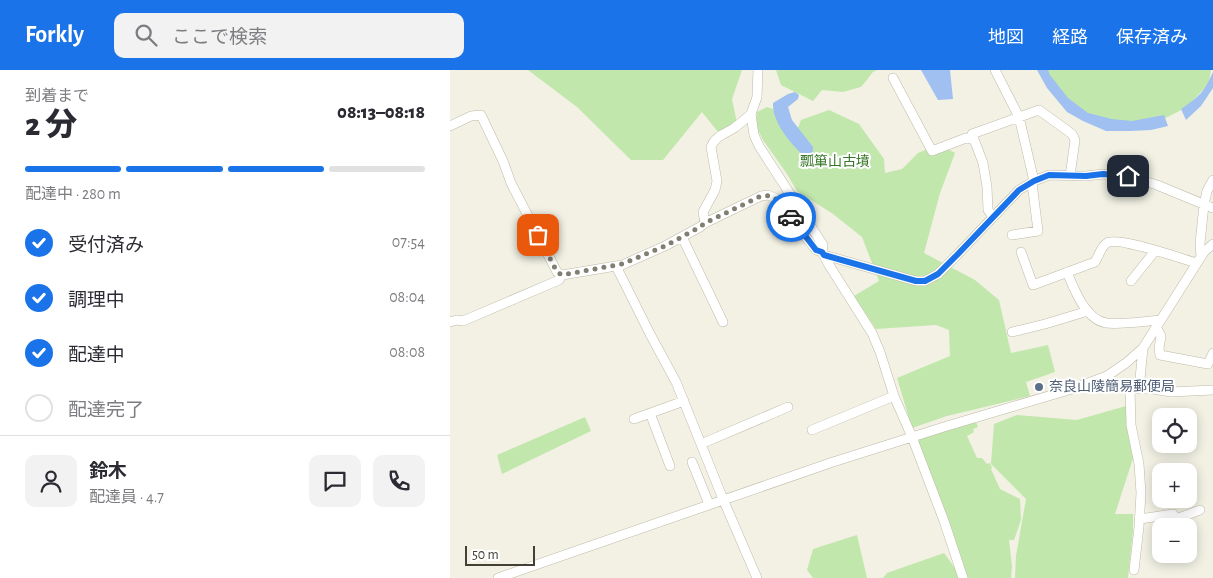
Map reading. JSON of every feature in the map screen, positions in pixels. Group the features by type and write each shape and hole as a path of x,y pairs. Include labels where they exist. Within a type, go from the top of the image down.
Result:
{"street":[{"path":"758,70 757,97 751,114 754,135 759,146 823,245 823,253 829,265 872,333 894,396 944,521 963,578"},
{"path":"995,70 1020,117 1033,182 1038,231 1012,235"},
{"path":"893,78 932,151 966,138 974,140"},
{"path":"993,217 988,210 983,163 972,134 1039,110 1072,134 1075,140 1070,176"},
{"path":"705,223 703,212 718,181 711,147 713,142 734,129 751,114"},
{"path":"450,126 471,116 481,115 511,183 557,272 562,275 616,266 665,246 705,223 761,196 768,195 778,200 816,250 916,281 925,281 938,274 1019,190 1049,175 1086,176 1103,174 1128,176 1157,185 1209,206"},
{"path":"1199,260 1200,243 1209,206 1207,191 1213,180"},
{"path":"682,237 723,322"},
{"path":"1021,252 1033,285 1095,262 1105,244 1110,241 1128,243 1199,260"},
{"path":"498,578 833,462 947,426 1072,390 1107,376 1143,348 1204,252 1213,244"},
{"path":"1131,282 1155,251"},
{"path":"616,266 676,382 757,578"},
{"path":"1067,272 1076,294 1094,317 1105,323 1159,324"},
{"path":"450,322 463,321 559,280 562,275"},
{"path":"1012,332 1088,310"},
{"path":"1159,324 1161,336 1160,355 1208,364 1213,353"},
{"path":"1139,389 1143,348"},
{"path":"1134,570 1141,493 1139,464 1131,425 1130,389 1153,389 1170,392 1213,390"},
{"path":"812,430 894,396"},
{"path":"634,419 684,401"},
{"path":"701,444 788,407"},
{"path":"650,413 670,466"},
{"path":"692,462 709,504"},
{"path":"1140,519 1173,514 1176,519 1200,510"}],"green space":[{"path":"528,70 742,70 732,99 737,123 718,132 702,112 663,160 631,160 577,107"},
{"path":"776,70 877,70 873,72 861,87 843,92 822,90 813,101 781,85"},
{"path":"1041,70 1211,70 1209,83 1187,107 1154,124 1113,124 1068,105"},
{"name":"瓢箪山古墳","path":"767,107 773,109 784,133 792,143 801,120 829,110 859,124 884,159 885,173 902,169 918,153 939,144 955,153 940,193 924,253 975,280 999,300 1011,353 1048,345 1055,372 1026,382 1030,396 947,416 912,428 897,378 950,356 949,330 936,325 876,329 854,296 879,281 862,237 833,214 797,191 763,140 756,126 757,112"},
{"path":"1126,406 1138,443 1115,514 1133,514 1128,578 1015,578 1016,556 1026,499 991,464 994,424 1017,415 1077,420"},
{"path":"585,417 591,431 502,474 497,455"},
{"path":"976,422 978,427 973,429 974,432 967,436 977,458 982,458 987,464 990,463 1000,489 1020,499 1021,520 1014,540 1009,540 1012,566 1011,578 964,578 915,439"},
{"path":"857,535 867,578 813,578 807,570 813,549"},
{"path":"944,553 962,578 883,578 887,573"}],"water":[{"path":"921,70 950,70 953,99 938,100"},
{"path":"1037,70 1048,70 1068,98 1088,113 1112,119 1132,121 1164,115 1168,126 1151,130 1106,131 1067,112 1047,88"},
{"path":"1213,72 1213,88 1201,106 1186,120 1181,109 1201,93"},
{"path":"795,92 799,95 798,99 788,107 792,120 813,147 813,155 803,155 798,150 783,132 773,110 773,103"}],"way so far":[{"path":"538,235 557,272 562,275 622,264 665,246 705,223 761,196 768,195 778,200 791,217"}],"place":[{"name":"奈良山陵簡易郵便局","path":"1039,387"}],"route":[{"path":"791,217 816,250 824,255 916,281 925,281 938,274 1019,190 1034,181 1049,175 1086,176 1103,174 1128,176"}]}
